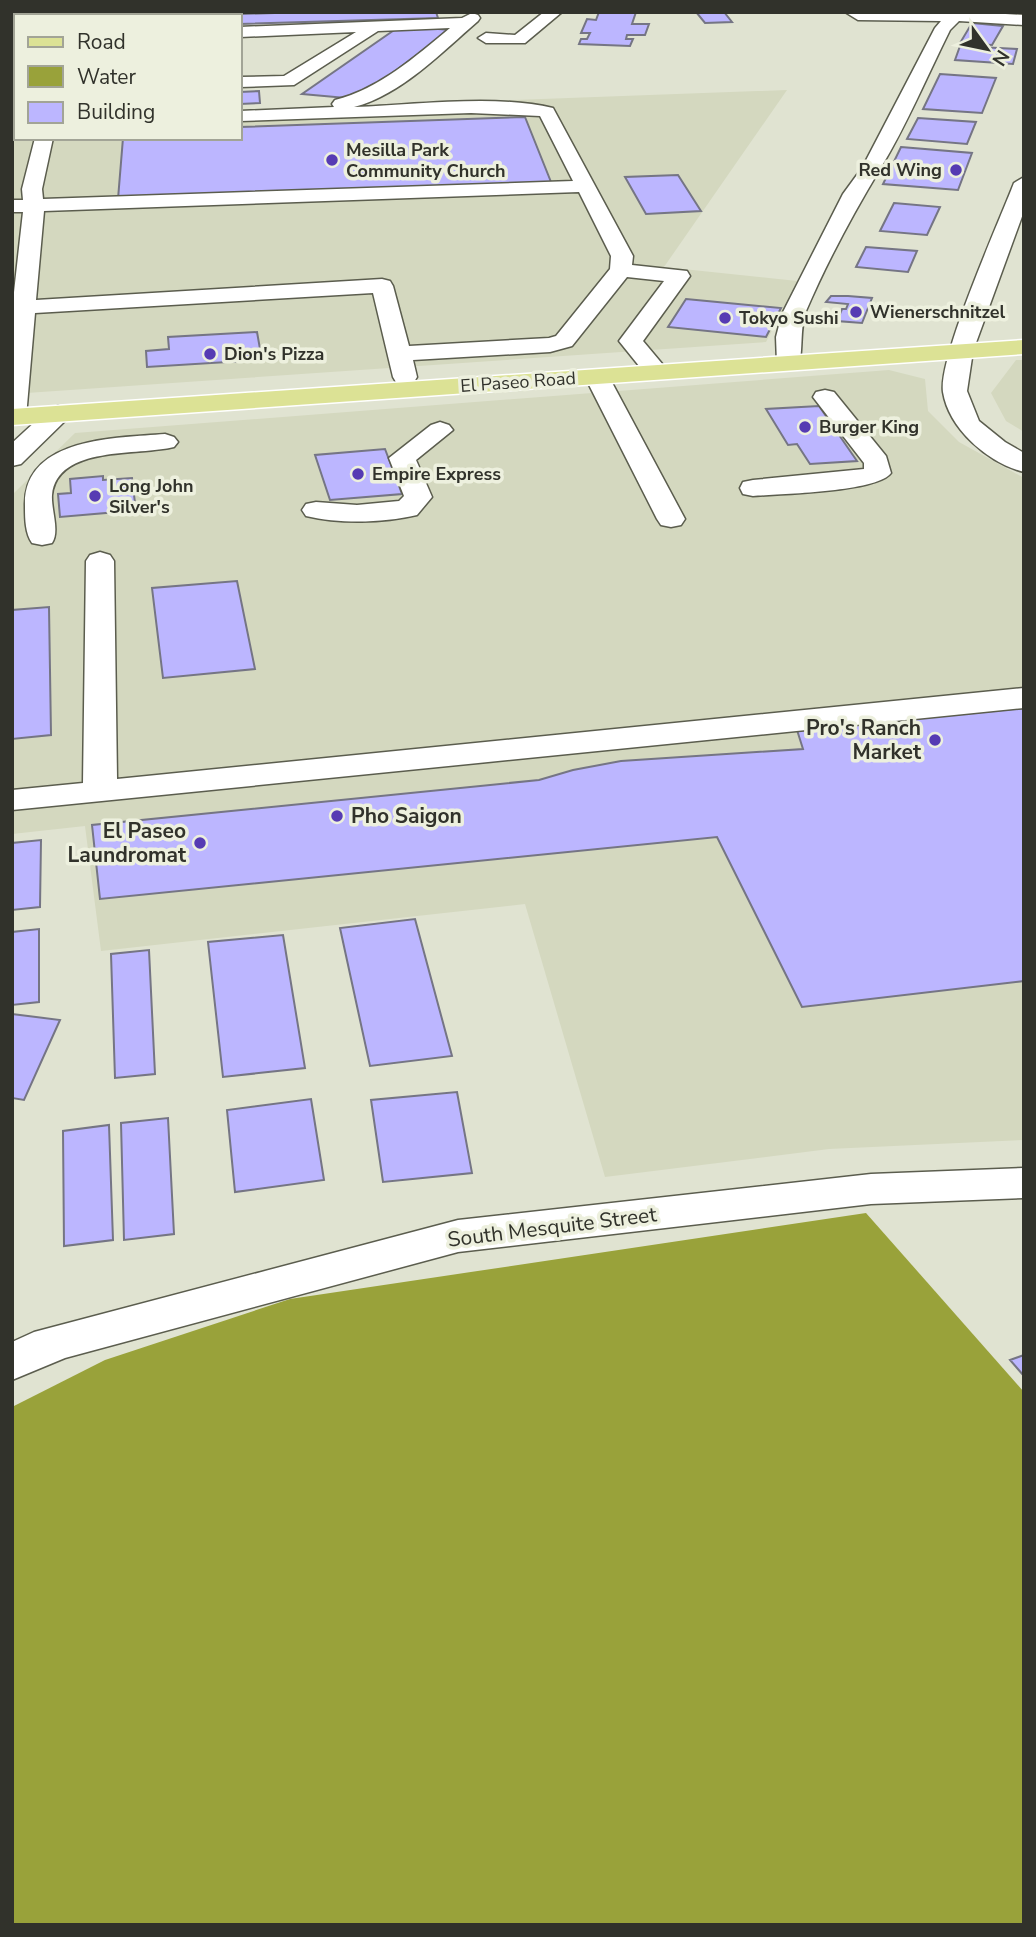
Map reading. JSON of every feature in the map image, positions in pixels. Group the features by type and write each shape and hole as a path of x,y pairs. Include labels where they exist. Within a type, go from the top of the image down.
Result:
{"main road":[{"name":"El Paseo Road","path":"13,417 1024,346"}],"street":[{"path":"178,14 229,12"},
{"path":"508,21 486,38 519,40 554,12"},
{"path":"853,12 858,15 1024,20"},
{"path":"789,363 788,337 793,314 853,194 871,168 943,28 955,16"},
{"path":"242,32 373,28 472,18"},
{"path":"242,108 348,104 362,101 472,18"},
{"path":"267,107 288,80 373,28"},
{"path":"242,82 288,80"},
{"path":"242,116 471,108 537,110 547,113 622,256 621,270 564,341 550,345 399,354"},
{"path":"13,417 24,307 23,206 32,190 44,140"},
{"path":"1024,183 961,351 955,391 968,424 996,448 1024,464"},
{"path":"23,206 586,186"},
{"path":"621,270 679,276 631,341 657,372"},
{"path":"24,307 382,286 408,390"},
{"path":"597,377 671,519"},
{"path":"753,488 861,479 878,473 877,463 825,397"},
{"path":"12,458 58,414"},
{"path":"316,510 357,513 407,509 418,497 402,458 440,430"},
{"path":"43,537 39,511 40,485 51,470 67,456 101,448 165,442"},
{"path":"100,561 100,791"},
{"path":"12,800 1024,698"},
{"name":"South Mesquite Street","path":"12,1362 51,1344 458,1236 871,1189 1024,1182"}],"shaded area":[{"path":"787,90 664,267 797,281 766,342 12,394 12,119 14,140 242,140 242,110"},
{"path":"1016,360 1024,360 1024,432 1006,421 991,393"},
{"path":"889,370 925,379 928,411 959,442 1024,478 1024,1140 829,1149 605,1177 525,904 101,951 85,826 12,834 12,495 75,433"}],"water":[{"path":"866,1213 1024,1392 1024,1925 12,1925 12,1407 105,1360 290,1299"}],"building":[{"path":"436,12 438,18 242,24 242,14"},
{"path":"599,12 636,12 632,24 649,24 645,35 627,35 626,39 633,39 630,46 579,44 581,39 587,39 590,33 581,33 587,19 596,20"},
{"path":"696,12 724,12 732,22 705,23"},
{"path":"972,23 1003,26 992,45 960,43"},
{"path":"400,26 451,30 357,99 302,94"},
{"path":"960,46 1017,49 1013,64 955,60"},
{"path":"940,74 996,78 982,113 923,109"},
{"path":"259,91 260,103 242,104 242,92"},
{"name":"Mesilla Park Community Church","path":"525,117 551,182 118,199 123,140 242,140 242,127"},
{"path":"918,118 976,122 967,144 907,139"},
{"path":"901,147 972,153 958,190 883,184"},
{"path":"678,175 701,211 646,214 625,177"},
{"path":"894,203 940,207 927,235 880,231"},
{"path":"866,247 917,251 908,272 856,267"},
{"path":"831,296 872,298 862,323 837,321 842,309 846,309 848,304 826,302"},
{"name":"Tokyo Sushi","path":"686,299 781,308 766,337 668,327"},
{"path":"257,332 262,360 147,367 146,351 169,349 168,337"},
{"name":"Burger King","path":"819,406 857,461 810,464 797,444 788,445 766,409"},
{"name":"Empire Express","path":"385,449 402,494 330,500 315,455"},
{"path":"103,476 103,480 132,478 135,503 116,504 117,512 60,517 58,494 71,493 70,479"},
{"path":"237,581 255,669 163,678 152,588"},
{"path":"49,607 51,735 12,739 12,610"},
{"path":"1024,708 1024,981 802,1007 717,837 100,899 92,825 539,780 621,761 803,749 797,730"},
{"path":"41,840 40,907 12,910 12,843"},
{"path":"415,919 452,1056 370,1066 340,928"},
{"path":"39,929 39,1002 12,1005 12,932"},
{"path":"283,935 305,1068 223,1077 208,942"},
{"path":"149,950 155,1074 115,1078 111,954"},
{"path":"12,1014 60,1020 24,1100 12,1098"},
{"path":"457,1092 472,1173 383,1182 371,1100"},
{"path":"311,1099 324,1180 235,1192 227,1110"},
{"path":"168,1118 174,1234 124,1240 121,1123"},
{"path":"109,1125 113,1240 64,1246 63,1131"},
{"path":"1024,1355 1024,1376 1010,1360"}],"place":[{"name":"Mesilla Park Community Church","path":"332,160"},
{"name":"Red Wing","path":"956,170"},
{"name":"Wienerschnitzel","path":"856,312"},
{"name":"Tokyo Sushi","path":"725,318"},
{"name":"Dion's Pizza","path":"210,354"},
{"name":"Burger King","path":"805,427"},
{"name":"Empire Express","path":"358,474"},
{"name":"Long John Silver's","path":"95,496"},
{"name":"Pro's Ranch Market","path":"935,740"},
{"name":"Pho Saigon","path":"337,816"},
{"name":"El Paseo Laundromat","path":"200,843"}]}
